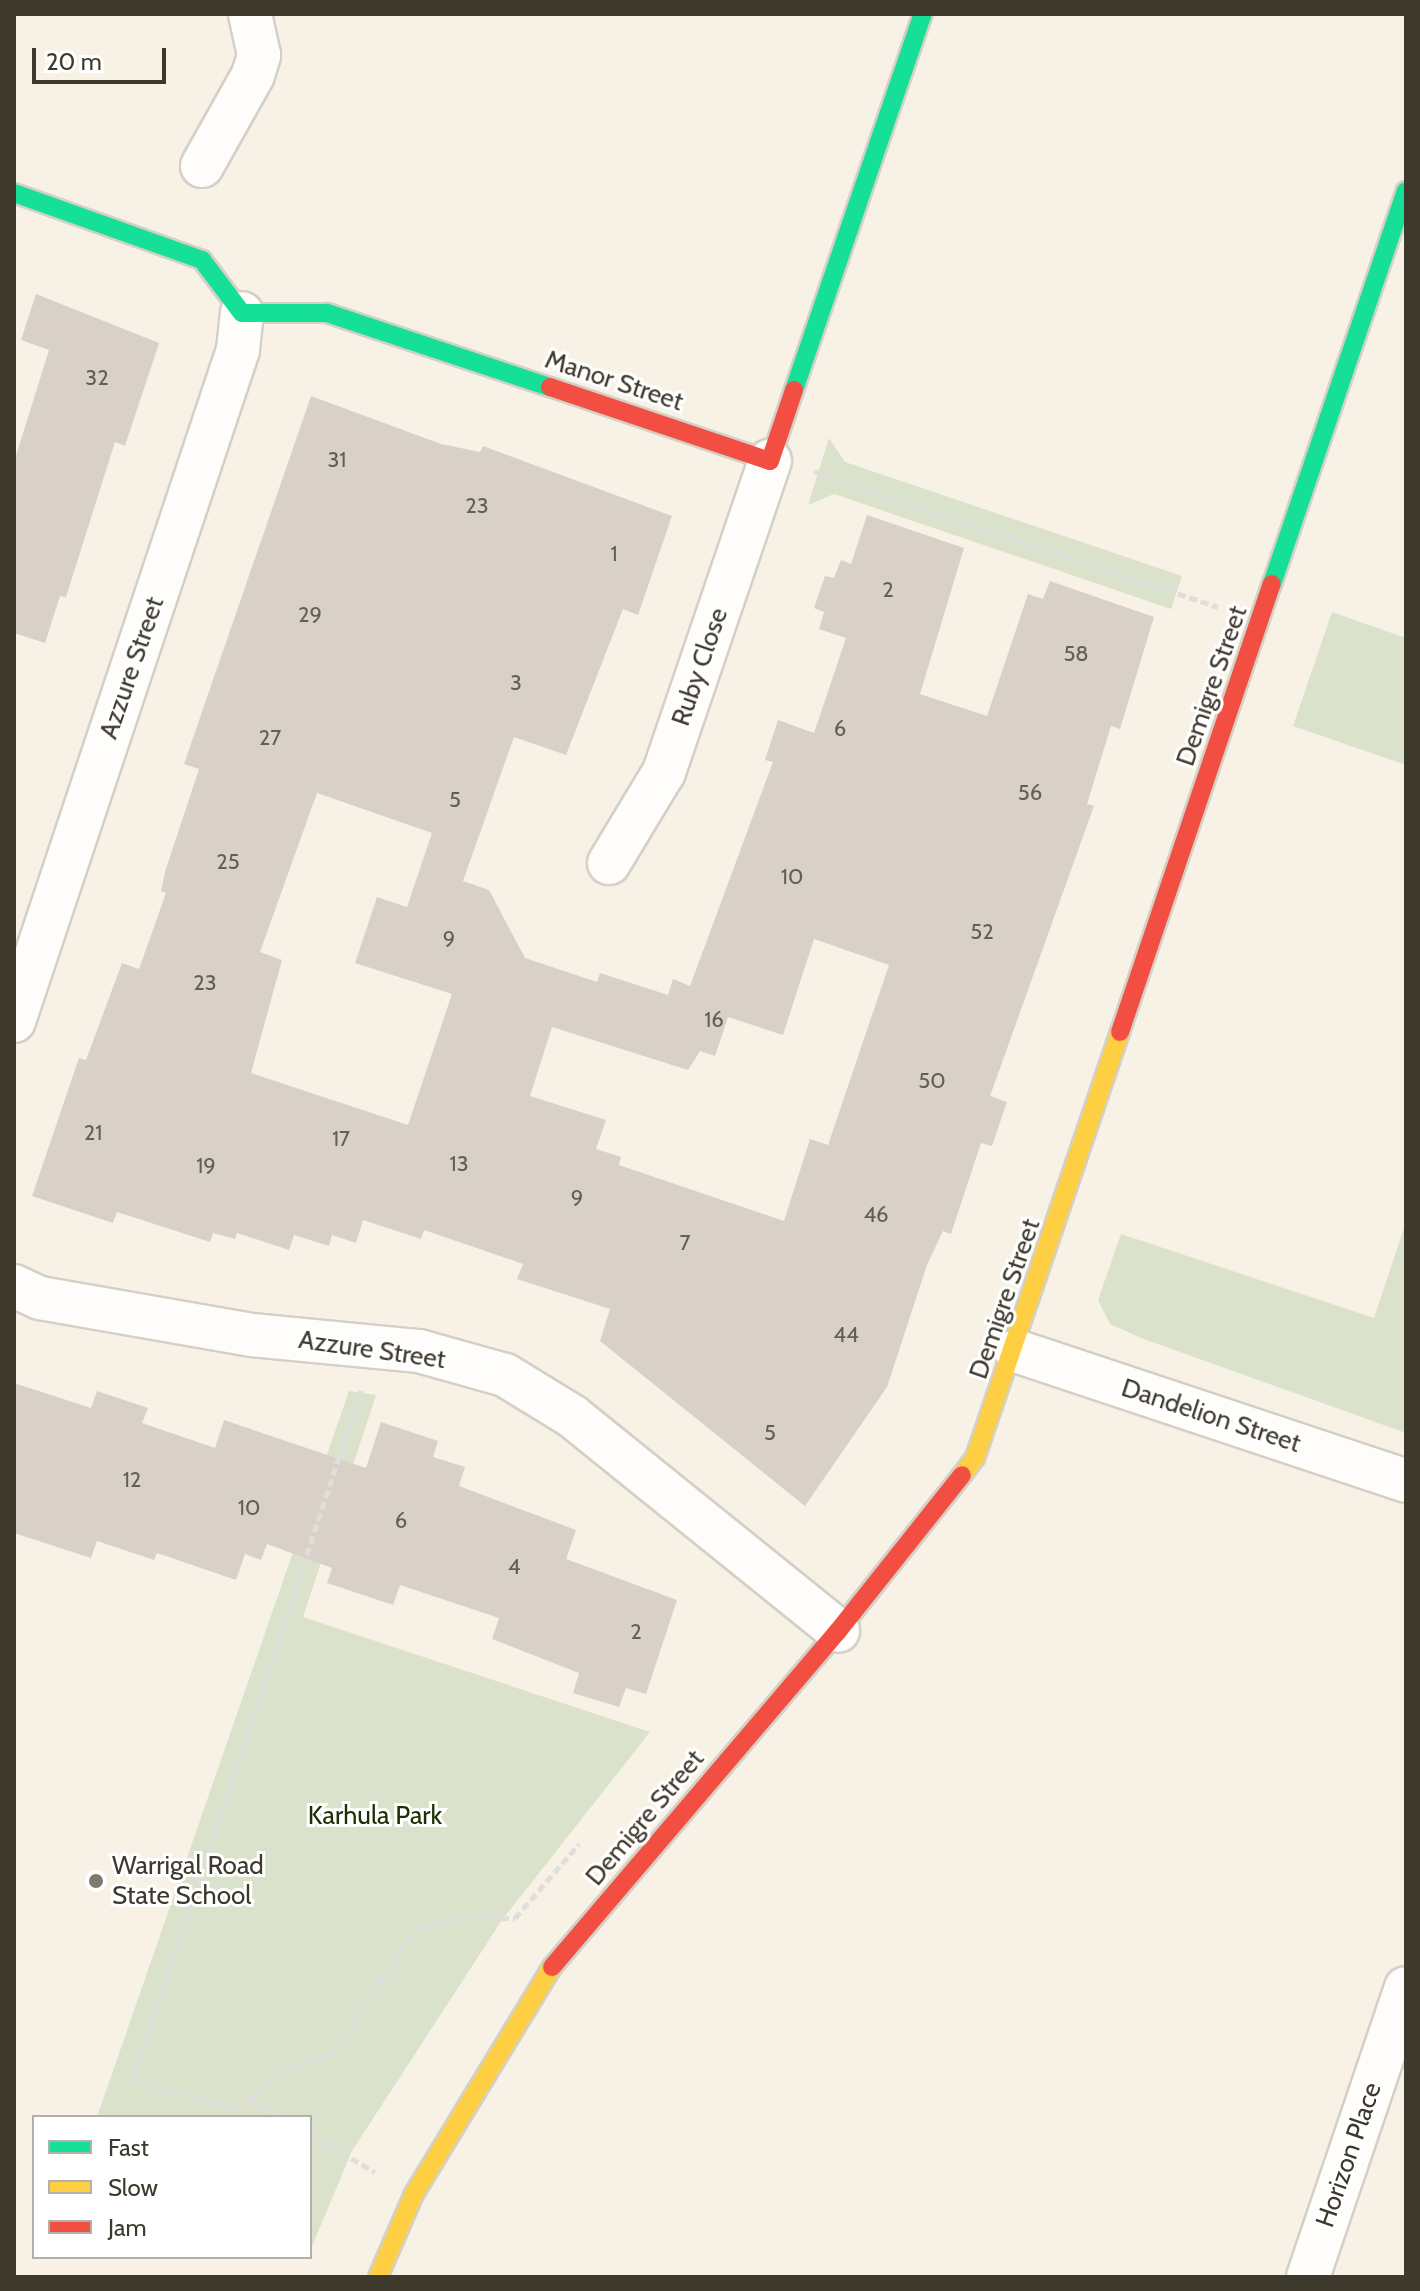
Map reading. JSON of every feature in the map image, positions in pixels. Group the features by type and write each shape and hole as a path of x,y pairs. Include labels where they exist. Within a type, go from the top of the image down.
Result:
{"street":[{"path":"202,166 253,75 259,55 250,14"},
{"path":"770,461 923,14"},
{"name":"Demigre Street","path":"378,2277 414,2194 541,1980 838,1631 975,1458 1016,1351 1406,191"},
{"path":"14,193 202,260 242,313"},
{"name":"Manor Street","path":"242,313 327,313 770,461"},
{"name":"Azzure Street","path":"14,1021 238,350 242,313"},
{"name":"Ruby Close","path":"609,863 664,772 770,461"},
{"name":"Azzure Street","path":"14,1286 40,1298 252,1335 419,1351 505,1375 572,1416 838,1631"},
{"name":"Dandelion Street","path":"1016,1351 1406,1481"},
{"name":"Horizon Place","path":"1308,2277 1406,1990"}],"path":[{"path":"770,461 842,478 1261,621"},
{"path":"366,1345 361,1393 134,2079 234,2109 250,2100 283,2068 333,2053 414,1931 453,1919 515,1918 579,1844"},
{"path":"250,2100 276,2115"},
{"path":"312,2135 414,2194"}],"green space":[{"path":"829,438 845,462 1182,576 1171,609 834,494 808,505"},
{"path":"1332,612 1406,638 1406,765 1293,726"},
{"path":"1406,1222 1406,1433 1141,1338 1110,1324 1098,1300 1121,1234 1374,1318"},
{"name":"Karhula Park","path":"349,1391 376,1395 303,1617 650,1732 502,1920 352,2151 312,2246 312,2115 98,2115"}],"building":[{"path":"36,294 159,343 125,446 115,442 66,597 60,596 45,643 14,633 14,462 49,350 21,340"},
{"path":"311,396 441,444 480,452 483,446 672,516 638,615 623,609 566,755 514,737 463,881 489,890 525,958 597,982 600,973 668,995 673,979 690,986 773,762 765,760 778,720 814,733 846,638 819,629 824,612 814,608 825,576 834,578 841,560 851,564 867,515 964,548 920,694 987,716 1028,594 1043,599 1050,581 1154,617 1120,729 1111,726 1087,804 1094,806 990,1096 1007,1102 992,1146 981,1143 951,1234 943,1231 927,1265 887,1387 805,1506 600,1341 610,1309 517,1279 523,1264 424,1230 421,1239 363,1220 356,1243 332,1235 329,1246 294,1235 289,1250 237,1233 235,1239 213,1233 210,1242 117,1212 113,1223 32,1196 79,1058 86,1060 122,963 139,969 166,893 161,891 165,872 199,769 184,764","holes":["317,793 432,833 407,907 377,897 355,963 452,994 408,1125 251,1073 282,960 260,952","814,939 889,965 828,1145 810,1139 784,1221 619,1165 621,1157 596,1149 606,1120 530,1096 552,1027 688,1070 700,1051 715,1056 728,1017 783,1035"]},
{"path":"14,1383 91,1408 97,1391 148,1408 142,1423 215,1448 224,1420 366,1468 381,1422 438,1441 433,1457 465,1467 459,1486 576,1530 566,1559 677,1600 646,1694 626,1688 619,1707 573,1693 579,1673 492,1639 499,1618 400,1585 393,1605 327,1583 332,1568 267,1544 261,1560 245,1554 236,1580 157,1553 154,1560 97,1541 91,1558 14,1533"}],"traffic: fast":[{"path":"794,390 923,14"},
{"path":"1272,584 1406,191"},
{"path":"14,193 202,260 242,313 327,313 550,387"}],"traffic: slow":[{"path":"962,1475 975,1458 1120,1032"},
{"path":"378,2277 414,2194 552,1967"}],"traffic: jam":[{"path":"550,387 770,461 794,390"},
{"path":"1120,1032 1272,584"},
{"path":"552,1967 838,1631 962,1475"}],"place":[{"name":"Warrigal Road State School","path":"96,1881"}]}
